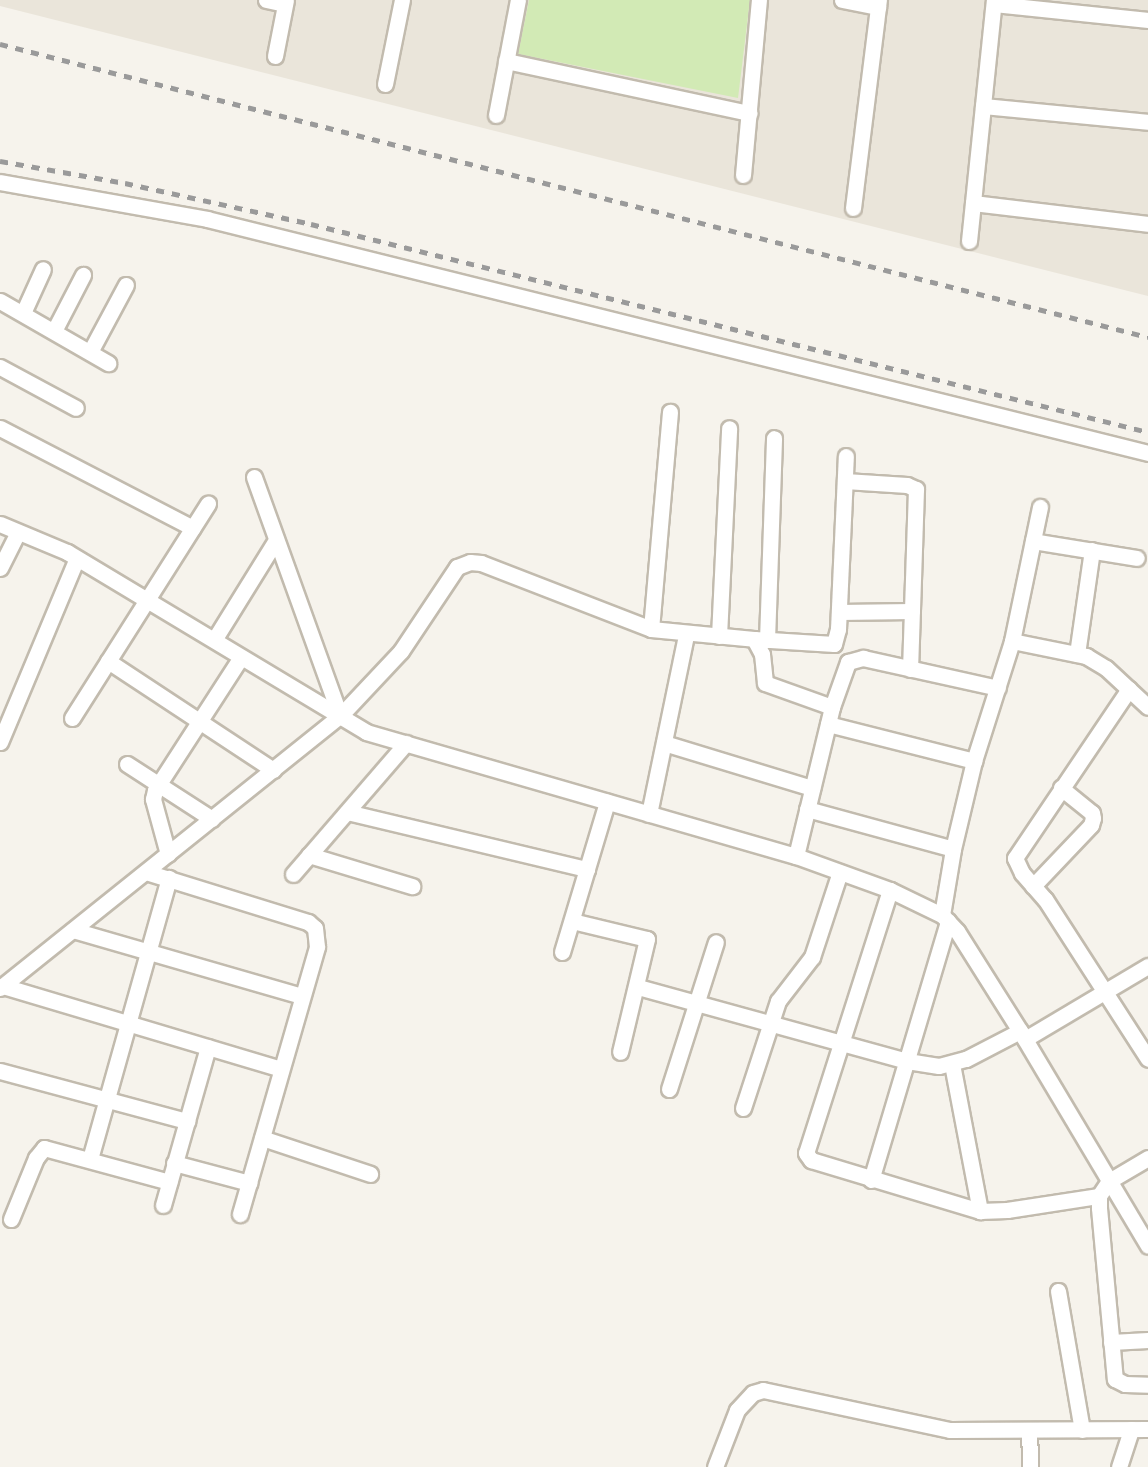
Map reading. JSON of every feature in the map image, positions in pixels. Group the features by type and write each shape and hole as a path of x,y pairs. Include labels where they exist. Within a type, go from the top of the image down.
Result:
{"street":[{"path":"266,0 285,2 275,56"},
{"path":"385,84 402,0"},
{"path":"496,115 518,0"},
{"path":"743,175 759,0"},
{"path":"842,0 878,4 853,208"},
{"path":"969,241 994,2 1148,20"},
{"path":"506,61 749,113"},
{"path":"983,106 1148,122"},
{"path":"0,182 207,219 1148,453"},
{"path":"973,203 1148,224"},
{"path":"23,313 43,269"},
{"path":"55,329 83,276"},
{"path":"90,352 126,285"},
{"path":"0,301 55,329 108,363"},
{"path":"0,367 76,408"},
{"path":"651,629 670,412"},
{"path":"0,428 193,528"},
{"path":"719,636 729,428"},
{"path":"774,438 760,640 765,683 832,707"},
{"path":"2,987 340,716 401,651 458,567 470,562 481,563 651,629 686,635 834,644 839,612 846,456"},
{"path":"254,477 340,716"},
{"path":"845,481 907,485 915,489 910,669"},
{"path":"72,718 208,504"},
{"path":"870,1180 907,1061 945,918 953,849 974,761 1012,641 1040,507"},
{"path":"0,524 76,558 366,732 796,856 890,890 945,918 1022,1035 1148,1246"},
{"path":"0,568 18,532"},
{"path":"213,640 276,540"},
{"path":"1033,541 1137,558"},
{"path":"1077,654 1092,550"},
{"path":"0,742 76,558"},
{"path":"839,612 912,611"},
{"path":"649,814 686,635"},
{"path":"1012,641 1077,654 1106,668 1148,706"},
{"path":"168,854 153,799 159,785 241,657"},
{"path":"796,856 832,707 848,662 863,658 998,688"},
{"path":"108,662 273,770"},
{"path":"1129,689 1015,858 1022,873 1106,992 1148,1059"},
{"path":"828,724 974,761"},
{"path":"293,873 406,743"},
{"path":"664,743 812,788"},
{"path":"127,764 212,819"},
{"path":"1033,886 1091,825 1093,818 1092,813 1061,788"},
{"path":"562,952 607,802"},
{"path":"807,809 953,849"},
{"path":"346,812 587,869"},
{"path":"309,855 412,886"},
{"path":"146,872 308,922 315,928 317,947 240,1214"},
{"path":"743,1108 769,1023 783,992 812,957 840,872"},
{"path":"90,1159 145,951 168,878"},
{"path":"890,890 806,1153 817,1164 980,1211 1099,1196"},
{"path":"572,921 647,939 638,987 620,1052"},
{"path":"73,930 302,996"},
{"path":"669,1089 699,1004 716,942"},
{"path":"638,987 907,1061 952,1064 1022,1035 1106,992 1148,966"},
{"path":"2,987 281,1069"},
{"path":"164,1205 208,1047"},
{"path":"952,1064 980,1211"},
{"path":"0,1071 187,1121"},
{"path":"262,1138 370,1174"},
{"path":"11,1219 39,1150 51,1147 170,1182"},
{"path":"1148,1158 1109,1181 1099,1196 1115,1379 1125,1384 1148,1385"},
{"path":"174,1163 249,1183"},
{"path":"1059,1291 1082,1430"},
{"path":"1111,1342 1148,1340"},
{"path":"715,1467 737,1410 743,1401 763,1390 950,1430 1148,1429"},
{"path":"1119,1467 1131,1429"},
{"path":"1029,1431 1030,1467"}],"shaded area":[{"path":"0,0 1148,0 1148,296 0,6"}],"green space":[{"path":"529,0 750,0 738,98 518,54"}],"railway":[{"path":"0,44 1148,337"},
{"path":"0,161 125,183 311,224 1148,432"}]}
